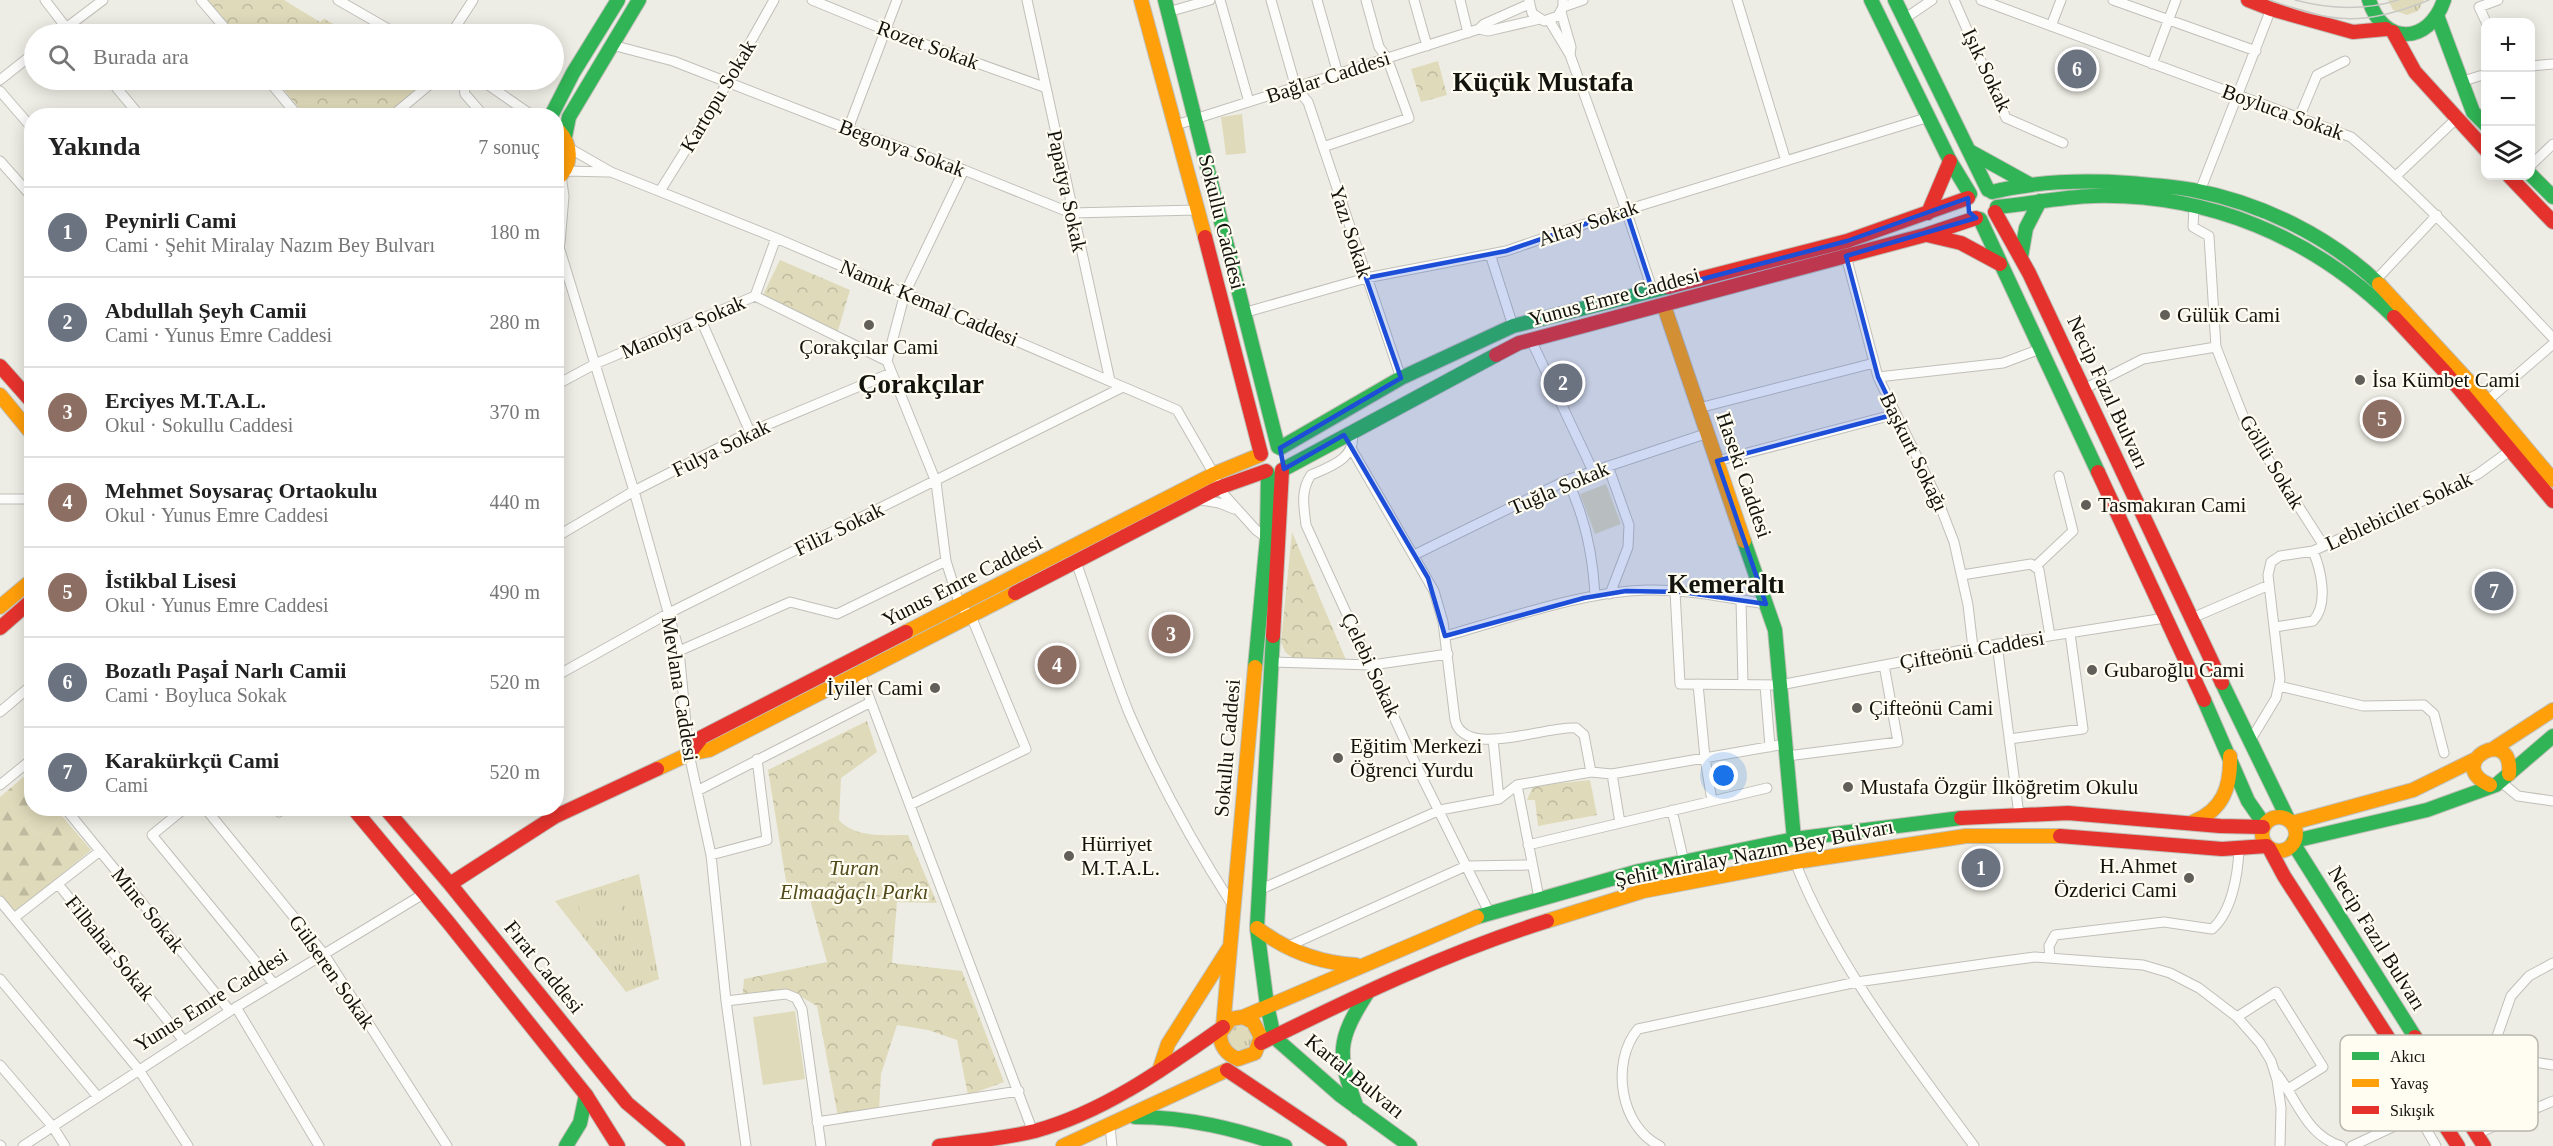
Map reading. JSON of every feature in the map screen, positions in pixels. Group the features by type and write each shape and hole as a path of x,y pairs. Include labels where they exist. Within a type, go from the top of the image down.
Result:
{"main road":[{"path":"555,108 573,73 618,0"},
{"path":"564,134 569,117 639,0"},
{"name":"Sokullu Caddesi","path":"1141,0 1176,125 1260,454"},
{"path":"1871,0 1969,196 1967,207 1978,219 1989,218 1996,210 1997,199 1990,191 1895,0"},
{"path":"2248,0 2271,9 2353,32 2416,33 2430,26 2438,18 2444,0"},
{"path":"2369,0 2375,18 2389,31 2415,72 2481,145"},
{"name":"Sokullu Caddesi","path":"1166,6 1279,447"},
{"path":"2438,18 2460,82 2473,112 2481,120"},
{"path":"564,141 570,162 564,171"},
{"path":"1971,152 2030,184"},
{"path":"1928,213 1950,161"},
{"path":"2535,179 2553,197"},
{"path":"2513,180 2553,222"},
{"path":"1969,196 1978,189 1990,191 2030,184 2104,182 2166,186 2200,191 2261,212 2305,232 2347,257 2375,281 2488,400 2553,480"},
{"name":"Yunus Emre Caddesi","path":"1279,447 1401,378 1513,326 1847,241 1969,196"},
{"path":"1996,210 2040,201 2084,196 2148,198 2228,215 2283,236 2308,249 2337,268 2374,299 2419,343 2553,501"},
{"path":"2021,257 2024,231 2040,201"},
{"name":"Necip Fazıl Bulvarı","path":"1996,210 2021,257 2290,821"},
{"name":"Yunus Emre Caddesi","path":"1283,470 1519,343 1664,306 1978,219"},
{"name":"Necip Fazıl Bulvarı","path":"1978,219 2230,756 2248,801 2264,826"},
{"path":"1924,235 1961,243 2000,264"},
{"name":"Haseki Caddesi","path":"1664,306 1775,630 1794,839"},
{"path":"0,366 24,393"},
{"path":"0,395 24,424"},
{"path":"1269,447 1279,447 1287,456 1283,470 1276,473 1267,472 1259,462 1260,454 1269,447"},
{"name":"Yunus Emre Caddesi","path":"689,754 702,737 1214,474 1260,454"},
{"name":"Sokullu Caddesi","path":"1274,1037 1267,1005 1257,928 1283,470"},
{"name":"Sokullu Caddesi","path":"1223,1028 1267,538 1267,472"},
{"name":"Yunus Emre Caddesi","path":"564,807 689,754 709,750 1218,488 1267,472"},
{"path":"5,602 24,576"},
{"path":"5,602 24,587"},
{"path":"0,628 24,607"},
{"path":"2553,710 2493,749 2482,752 2474,760 2413,790 2290,821 2278,817 2264,826 2261,834 2268,847 2279,851 2293,842 2427,810 2500,780 2553,736"},
{"path":"2493,749 2507,757 2500,780"},
{"path":"2187,823 2211,814 2222,803 2231,776 2230,756"},
{"path":"2474,760 2476,777 2500,780"},
{"name":"Şehit Miralay Nazım Bey Bulvarı","path":"1243,1017 1489,912 1684,862 1794,839 1961,818 2067,813 2187,823 2264,826"},
{"path":"360,816 425,893 586,1095 618,1146"},
{"name":"Fırat Caddesi","path":"392,816 450,884 627,1103 678,1146"},
{"name":"Yunus Emre Caddesi","path":"450,884 547,816"},
{"path":"2290,821 2296,833 2293,842"},
{"name":"Şehit Miralay Nazım Bey Bulvarı","path":"1261,1043 1369,990 1496,937 1643,891 1795,862 1966,836 2065,836 2239,849 2268,847"},
{"name":"Necip Fazıl Bulvarı","path":"2293,842 2414,1035"},
{"name":"Necip Fazıl Bulvarı","path":"2268,847 2284,876 2386,1035"},
{"path":"1257,928 1284,948 1317,960 1362,965"},
{"path":"1159,1071 1168,1044 1230,946"},
{"path":"1358,1108 1341,1063 1341,1047 1347,1026 1369,990"},
{"path":"939,1146 1034,1132 1078,1115 1159,1071 1223,1028 1231,1019 1243,1017 1258,1026 1261,1043 1250,1056 1110,1126 1063,1146"},
{"path":"1223,1028 1221,1044 1230,1064 1340,1146"},
{"name":"Kartal Bulvarı","path":"1274,1037 1340,1095 1410,1146"},
{"path":"566,1146 580,1123 586,1095"},
{"path":"1126,1118 1159,1116 1191,1119 1243,1132 1285,1146"},
{"name":"Necip Fazıl Bulvarı","path":"2448,1131 2458,1146"}],"street":[{"path":"45,0 60,24"},
{"path":"74,24 103,0"},
{"path":"201,0 221,24"},
{"path":"338,0 380,24"},
{"path":"458,24 473,0"},
{"name":"Kartopu Sokak","path":"660,191 728,82 774,0"},
{"name":"Rozet Sokak","path":"812,0 885,30 1044,87"},
{"path":"848,129 897,0"},
{"name":"Papatya Sokak","path":"1027,0 1071,213 1110,381"},
{"path":"1166,6 1210,0"},
{"path":"1220,0 1249,102"},
{"name":"Yazı Sokak","path":"1271,0 1296,88 1308,102 1401,378"},
{"path":"1317,0 1338,74"},
{"path":"1323,147 1409,118 1387,58 1379,47 1366,0"},
{"path":"1414,0 1427,46"},
{"path":"1460,0 1468,33"},
{"path":"1544,20 1563,7 1583,0"},
{"path":"1737,0 1786,161"},
{"path":"1904,19 1932,0"},
{"name":"Işık Sokak","path":"1954,0 2006,118 2063,143"},
{"name":"Boyluca Sokak","path":"1981,0 2351,137 2397,176 2437,215 2553,338"},
{"path":"2051,26 2061,0"},
{"path":"2113,0 2256,51"},
{"path":"2152,63 2176,0"},
{"path":"2484,18 2479,7 2498,0"},
{"path":"1529,2 1532,13 1544,20 1570,55 1653,292"},
{"name":"Bağlar Caddesi","path":"1176,125 1468,33 1529,2"},
{"path":"1563,7 1571,47 1570,55"},
{"path":"2200,191 2271,9"},
{"name":"Bağlar Caddesi","path":"1479,29 1488,31 1544,20"},
{"name":"Begonya Sokak","path":"612,45 673,61 848,129 964,170 1071,213 1197,210"},
{"path":"0,80 24,61"},
{"path":"2299,118 2317,75 2345,61"},
{"path":"2535,66 2553,64"},
{"path":"2460,82 2481,76"},
{"path":"118,90 133,108"},
{"path":"276,90 291,108"},
{"path":"402,108 423,90"},
{"path":"464,90 465,94 477,108"},
{"path":"495,90 521,108"},
{"path":"0,91 24,119"},
{"name":"Altay Sokak","path":"1243,313 1366,278 1506,251 1626,210 1929,117"},
{"path":"2397,176 2456,119"},
{"name":"Namık Kemal Caddesi","path":"564,139 611,172 776,238 1178,411 1214,474 1218,488"},
{"path":"2535,161 2553,144"},
{"path":"0,161 24,188"},
{"path":"910,805 1026,749 971,616 960,606 946,561 936,482 887,361 905,293 964,170"},
{"name":"Namık Kemal Caddesi","path":"564,176 611,172"},
{"name":"Göllü Sokak","path":"2194,207 2193,228 2209,236 2216,347 2247,426 2324,546"},
{"path":"2375,281 2437,215"},
{"name":"Manolya Sokak","path":"564,381 596,364 754,296 776,238"},
{"path":"1490,254 1513,326"},
{"name":"Başkurt Sokağı","path":"1846,256 1878,377 1937,498 1954,542 1962,575 1973,648"},
{"name":"Mevlana Caddesi","path":"564,260 634,491 679,651 689,754 711,855 726,1001 746,1146"},
{"path":"754,296 887,361"},
{"path":"701,320 750,432"},
{"path":"1531,340 1593,471"},
{"path":"2488,400 2553,344"},
{"path":"2084,388 2143,359 2216,347"},
{"path":"1878,377 2002,363 2040,349"},
{"path":"1699,408 1874,363"},
{"name":"Fulya Sokak","path":"564,532 634,491 750,432 891,374"},
{"name":"Filiz Sokak","path":"564,672 669,613 1123,387"},
{"path":"1717,461 1896,414"},
{"path":"1352,431 1352,448 1434,591 1448,654 1456,726 1464,736 1493,740 1576,728 1584,735 1592,772"},
{"name":"Tuğla Sokak","path":"1414,555 1567,480 1708,434"},
{"name":"Çelebi Sokak","path":"1352,448 1341,461 1311,475 1305,486 1303,498 1306,525 1416,765 1489,912"},
{"name":"Leblebiciler Sokak","path":"2269,585 2269,566 2280,556 2313,551 2324,546 2478,474 2511,450"},
{"path":"1608,466 1629,525 1628,548 1610,594"},
{"path":"2036,566 2073,531 2059,476"},
{"path":"1567,480 1578,504 1588,542 1595,596"},
{"path":"1218,488 1256,530 1267,538"},
{"path":"0,500 24,499"},
{"path":"1196,499 1219,503 1240,512"},
{"path":"2275,627 2313,621 2317,616 2321,579 2313,551"},
{"path":"679,651 790,602 837,614 946,561"},
{"path":"1076,562 1117,681 1143,743 1191,839 1234,908"},
{"path":"1962,575 2028,565 2036,566"},
{"path":"2036,566 2040,573 2050,636"},
{"path":"2192,618 2269,585 2280,671 2279,686 2276,698 2250,741"},
{"path":"1445,636 1595,596 1647,590 1675,591 1766,604"},
{"path":"1675,591 1680,684 1698,684 1705,758 1713,801"},
{"path":"1742,600 1743,684"},
{"name":"Çifteönü Caddesi","path":"1698,684 1780,685 1973,648 2165,618"},
{"path":"2009,739 2083,729 2070,633"},
{"path":"1997,644 2019,815"},
{"path":"1272,662 1372,665 1448,654"},
{"path":"1259,890 1440,810 1499,799 1517,785 1592,772 1612,774 1770,747 1786,750 1898,742 1884,665"},
{"path":"860,673 1034,1132"},
{"path":"1765,685 1770,747"},
{"path":"2279,686 2363,706 2424,705 2434,714 2444,753"},
{"path":"0,712 24,692"},
{"path":"697,791 871,702"},
{"path":"1493,740 1499,799"},
{"path":"711,855 767,840 757,759"},
{"path":"0,785 24,767"},
{"path":"1612,774 1620,823"},
{"path":"2500,780 2518,796 2553,801"},
{"path":"1517,785 1539,898"},
{"path":"1528,845 1767,788"},
{"path":"1672,810 1684,862"},
{"name":"Mine Sokak","path":"72,816 233,1009 319,1146"},
{"path":"175,816 152,835 274,984"},
{"name":"Gülseren Sokak","path":"212,816 324,954 447,1146"},
{"path":"2050,958 2049,946 2055,935 2164,922 2212,929 2223,913 2233,889 2239,849"},
{"path":"14,918 100,851"},
{"path":"1795,862 1823,926 1857,982 1974,1146"},
{"path":"1284,948 1466,866 1532,865"},
{"name":"Filbahar Sokak","path":"58,884 184,1041"},
{"name":"Yunus Emre Caddesi","path":"23,1146 233,1009 425,893"},
{"path":"0,901 139,1070 188,1146"},
{"path":"1660,1146 1641,1132 1633,1121 1626,1102 1623,1059 1628,1043 1638,1029 1857,982 1998,962 2050,958 2130,963 2157,968 2199,987 2237,1017 2260,1043 2274,1071 2314,1131 2325,1139 2342,1146"},
{"path":"2497,1035 2511,996 2529,976 2553,963"},
{"path":"0,979 98,1097"},
{"path":"2237,1017 2276,992 2323,1067 2288,1089"},
{"path":"726,1001 786,994 799,1001 821,1146"},
{"path":"2538,1063 2553,1065"},
{"path":"0,1065 53,1126 65,1146"},
{"path":"2274,1071 2281,1108 2280,1146"},
{"path":"817,1122 1019,1091"},
{"path":"2538,1109 2553,1101"},
{"path":"1110,1126 1112,1146"},
{"path":"2352,1146 2384,1131"},
{"path":"2427,1131 2436,1146"},
{"path":"2480,1140 2497,1131"}],"highlighted area":[{"path":"1968,198 1969,212 1976,218 1846,256 1878,377 1896,414 1717,461 1766,604 1682,592 1626,591 1584,598 1445,636 1428,578 1344,435 1284,469 1280,448 1401,378 1366,278 1506,251 1626,210 1653,292 1847,241"}],"green space":[{"path":"204,0 284,0 320,22 324,19 334,24 224,24"},
{"path":"2388,0 2424,0 2418,11 2407,15 2393,10"},
{"path":"1438,61 1447,95 1421,102 1411,69"},
{"path":"284,90 418,90 397,108 299,108"},
{"path":"1242,114 1246,153 1226,155 1221,117"},
{"path":"780,260 850,290 837,334 762,297"},
{"path":"1606,484 1621,524 1595,534 1580,494"},
{"path":"1292,532 1346,660 1293,658 1285,652 1281,642"},
{"name":"Turan Elmaağaçlı Parkı","path":"867,721 877,752 841,778 839,820 853,830 862,833 908,835 937,903 897,902 892,963 962,971 1004,1082 968,1095 957,1040 928,1030 897,1025 881,1074 879,1110 839,1122 817,1006 798,995 742,1001 744,979 827,962 806,885 787,887 768,770"},
{"path":"24,777 24,816 33,816 26,822 37,836 62,816 91,850 15,913 0,895 0,797"},
{"path":"1590,780 1597,815 1538,826 1535,800 1527,800 1533,786"},
{"path":"33,816 62,816 37,836 26,822"},
{"path":"639,874 659,979 626,992 555,901"},
{"path":"618,893 623,914 583,924 578,902"},
{"path":"795,1011 805,1079 763,1085 753,1017"},
{"path":"1240,1026 1249,1029 1252,1038 1249,1047 1240,1050 1231,1047 1228,1038 1231,1029"}],"tram line":[{"path":"2270,0 2313,14 2350,19 2386,14 2429,0"},
{"path":"2295,0 2346,8 2372,6 2398,0"}],"traffic: fast":[{"path":"555,108 573,73 618,0"},
{"path":"565,137 569,117 639,0"},
{"path":"1165,0 1278,447"},
{"path":"1871,0 1950,161 1970,194"},
{"path":"1895,0 1988,190"},
{"path":"2369,0 2376,15 2385,26 2395,32 2406,34 2417,32 2428,25 2437,15 2444,0"},
{"path":"2438,18 2473,112 2481,120"},
{"path":"1971,152 2029,184"},
{"path":"2535,179 2553,197"},
{"path":"1992,192 2060,182 2129,183 2193,190 2244,203 2293,224 2338,251 2379,284"},
{"path":"1997,207 2093,196 2136,197 2177,202 2217,212 2256,225 2329,264 2363,289 2394,317"},
{"path":"2021,257 2026,228 2040,201"},
{"path":"1980,219 2098,472"},
{"path":"1280,448 1401,378 1513,326 1668,287"},
{"path":"1284,469 1496,355"},
{"path":"1255,667 1267,538 1268,473"},
{"path":"1744,541 1775,630 1794,839"},
{"path":"1273,636 1257,928 1267,1005 1274,1037"},
{"path":"2222,683 2288,819"},
{"path":"2204,700 2248,801 2264,824"},
{"path":"2294,841 2427,810 2496,785 2553,736"},
{"path":"1477,917 1639,871 1794,839 1961,818"},
{"path":"2293,843 2414,1035"},
{"path":"1357,1108 1346,1074 1343,1048 1350,1023 1368,992"},
{"path":"1274,1037 1340,1095 1410,1146"},
{"path":"566,1146 580,1123 586,1095"},
{"path":"1135,1117 1174,1119 1212,1125 1285,1146"}],"traffic: slow":[{"path":"1141,0 1205,237"},
{"path":"564,137 569,156 564,170"},
{"path":"2379,284 2486,400 2553,480"},
{"path":"1664,306 1744,541"},
{"path":"0,395 24,424"},
{"path":"906,632 1214,474 1260,455"},
{"path":"0,607 24,587"},
{"path":"657,769 689,754 709,750 1015,593"},
{"path":"1223,1027 1255,667"},
{"path":"2493,749 2553,710"},
{"path":"2490,785 2477,776 2473,767 2476,759 2483,752 2501,751 2508,759 2509,774"},
{"path":"2193,822 2212,811 2223,796 2229,778 2230,756"},
{"path":"2292,823 2413,790 2474,760"},
{"path":"2279,817 2291,822 2296,834 2291,846 2279,851 2267,846 2262,834 2267,822 2279,817"},
{"path":"1547,921 1643,891 1795,862 1966,836 2060,836"},
{"path":"1243,1017 1253,1022 1261,1037 1255,1053 1238,1059 1224,1049 1220,1038 1220,1033 1231,1019 1243,1017 1477,917"},
{"path":"1257,928 1280,943 1304,954 1329,962 1356,965"},
{"path":"1159,1071 1168,1044 1229,948"},
{"path":"1063,1146 1227,1070"}],"traffic: jam":[{"path":"2248,0 2271,9 2353,32 2386,29"},
{"path":"2393,32 2415,72 2481,145"},
{"path":"1928,213 1950,161"},
{"path":"2513,180 2553,222"},
{"path":"1668,287 1847,241 1968,198"},
{"path":"1995,212 2029,273 2222,683"},
{"path":"1496,355 1519,343 1925,235 1976,218"},
{"path":"1927,235 1961,243 2000,264"},
{"path":"1205,237 1261,454"},
{"path":"2394,317 2446,373 2553,501"},
{"path":"0,366 24,393"},
{"path":"1273,636 1282,470"},
{"path":"1015,593 1218,488 1266,471"},
{"path":"2098,472 2204,700"},
{"path":"0,628 24,607"},
{"path":"689,754 702,737 906,632"},
{"path":"564,812 657,769"},
{"path":"1961,818 2068,813 2220,826 2263,827"},
{"path":"360,816 448,922 586,1095 618,1146"},
{"path":"392,816 450,884 627,1103 678,1146"},
{"path":"450,884 556,816"},
{"path":"2060,836 2222,849 2267,846"},
{"path":"2269,848 2284,876 2386,1035"},
{"path":"1261,1043 1366,992 1438,961 1547,921"},
{"path":"939,1146 999,1138 1061,1123 1110,1101 1223,1027"},
{"path":"1227,1070 1340,1146"},
{"path":"2448,1131 2458,1146"},
{"path":"2475,1131 2484,1146"}],"place":[{"name":"Bozatlı Paşaİ Narlı Camii","path":"2077,69"},
{"name":"Gülük Cami","path":"2165,315"},
{"name":"Çorakçılar Cami","path":"869,325"},
{"name":"İsa Kümbet Cami","path":"2360,380"},
{"name":"Abdullah Şeyh Camii","path":"1563,383"},
{"name":"İstikbal Lisesi","path":"2382,419"},
{"name":"Tasmakıran Cami","path":"2086,505"},
{"name":"Karakürkçü Cami","path":"2494,591"},
{"name":"Erciyes M.T.A.L.","path":"1171,634"},
{"name":"Mehmet Soysaraç Ortaokulu","path":"1057,665"},
{"name":"Gubaroğlu Cami","path":"2092,670"},
{"name":"İyiler Cami","path":"935,688"},
{"name":"Çifteönü Cami","path":"1857,708"},
{"name":"Eğitim Merkezi Öğrenci Yurdu","path":"1338,758"},
{"name":"Mustafa Özgür İlköğretim Okulu","path":"1848,787"},
{"name":"Hürriyet M.T.A.L.","path":"1069,856"},
{"name":"Peynirli Cami","path":"1981,868"},
{"name":"H.Ahmet Özderici Cami","path":"2189,878"}],"district":[{"name":"Küçük Mustafa","path":"1543,82"},
{"name":"Çorakçılar","path":"921,384"},
{"name":"Kemeraltı","path":"1726,584"}]}
